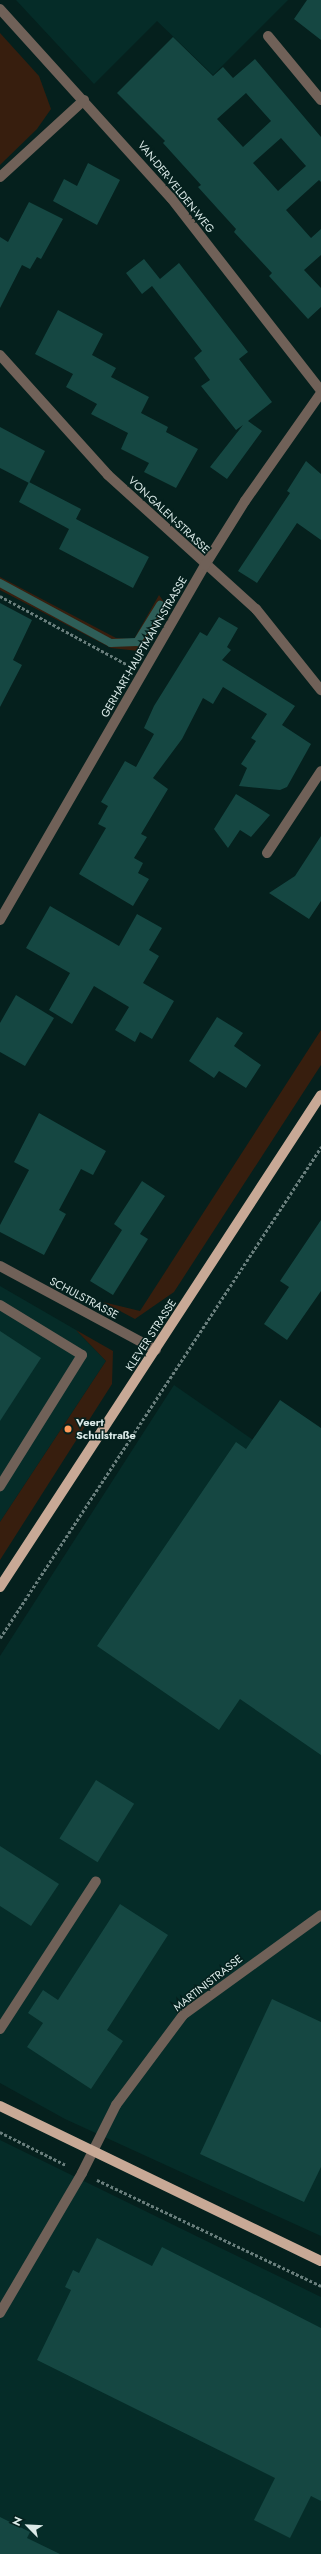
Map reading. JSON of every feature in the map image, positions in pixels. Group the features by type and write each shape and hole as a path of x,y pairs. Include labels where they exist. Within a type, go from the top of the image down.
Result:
{"main road":[{"name":"KLEVER STRASSE","path":"0,1587 321,1095"},
{"path":"0,2106 92,2152 321,2261"}],"street":[{"name":"VAN-DER-VELDEN-WEG","path":"0,9 84,100 171,198 321,392"},
{"path":"268,36 321,100"},
{"path":"0,177 84,100"},
{"name":"VON-GALEN-STRASSE","path":"0,355 108,475 278,632 321,690"},
{"name":"GERHART-HAUPTMANN-STRASSE","path":"0,920 4,903 205,566 245,501 321,392"},
{"path":"267,853 321,771"},
{"name":"SCHULSTRASSE","path":"0,1266 156,1350"},
{"path":"0,1305 82,1355 0,1486"},
{"path":"0,2029 96,1881"},
{"name":"MARTINISTRASSE","path":"0,2313 82,2173 116,2105 183,2015 321,1915"}],"path":[{"path":"0,596 142,673"},
{"path":"0,1638 321,1147"},
{"path":"0,2132 82,2173 321,2286"}],"shaded area":[{"path":"16,0 288,0 213,75 157,21 94,84"},
{"path":"0,33 39,76 51,109 37,129 0,165"},
{"path":"0,577 116,638 134,639 159,595 166,605 139,651 111,648 0,590"},
{"path":"321,1030 321,1065 174,1292 135,1319 103,1302 140,1311"},
{"path":"0,1286 76,1330 106,1361 0,1522"},
{"path":"76,1330 113,1351 112,1384 0,1560 0,1522 106,1361"},
{"path":"174,1385 321,1487 321,2236 65,2119 0,2083 0,1656"},
{"path":"0,2140 321,2297 321,2554 0,2554"}],"building":[{"path":"307,0 321,0 321,40 294,19"},
{"path":"173,37 213,76 223,67 233,78 255,59 321,137 321,182 319,180 286,210 311,238 321,229 321,255 304,270 321,288 321,307 308,319 269,276 272,273 234,232 236,229 198,187 201,185 163,143 165,141 117,93","holes":["246,93 271,121 243,147 217,119","281,138 306,166 278,191 253,163"]},
{"path":"88,163 120,180 97,225 53,201 64,179 77,186"},
{"path":"29,202 63,219 41,259 37,257 30,269 22,265 0,308 0,237 8,242"},
{"path":"144,259 160,279 179,263 248,352 239,359 272,402 248,421 262,431 227,479 210,467 243,425 236,430 201,386 210,380 194,358 202,351 169,308 152,286 142,294 126,273"},
{"path":"58,310 103,334 92,355 116,368 111,377 149,397 141,413 168,427 166,432 198,449 176,488 144,472 149,463 121,449 128,433 91,414 97,404 66,387 73,374 35,354"},
{"path":"0,427 45,451 29,483 0,468"},
{"path":"306,461 321,474 321,540 297,523 257,583 238,571 290,493 287,491"},
{"path":"29,482 81,509 76,519 149,557 133,588 59,549 69,529 19,502"},
{"path":"0,603 32,620 13,660 22,665 0,707"},
{"path":"219,617 238,628 227,647 231,650 222,660 295,706 282,725 311,744 287,787 280,790 239,786 247,768 241,764 256,741 251,738 267,714 223,687 213,704 203,698 182,739 153,778 168,789 141,834 147,837 134,858 143,863 138,873 149,879 133,906 79,874 106,828 98,824 108,806 101,802 125,761 136,767 154,734 144,728 154,706 200,632 207,636"},
{"path":"236,794 270,815 251,837 240,830 228,848 214,829"},
{"path":"321,836 321,901 309,919 269,893 295,876"},
{"path":"50,906 119,946 137,914 162,928 149,950 159,956 143,983 174,1001 152,1039 140,1032 135,1042 115,1030 129,1007 94,986 72,1024 49,1010 70,973 26,948"},
{"path":"16,995 54,1018 25,1066 0,1052 0,1023"},
{"path":"217,1017 243,1033 234,1046 261,1065 246,1088 219,1071 214,1078 189,1061"},
{"path":"39,1113 106,1151 93,1175 81,1169 59,1210 66,1214 44,1255 0,1232 0,1225 29,1170 14,1162"},
{"path":"142,1181 165,1196 140,1234 148,1239 113,1295 90,1281 122,1230 114,1224"},
{"path":"321,1220 321,1291 287,1340 264,1324 289,1287 280,1281"},
{"path":"0,1331 41,1358 0,1421"},
{"path":"280,1400 321,1428 321,1755 240,1699 219,1730 97,1646 236,1442 246,1449"},
{"path":"96,1780 134,1804 98,1862 59,1839"},
{"path":"0,1846 59,1884 31,1926 0,1906"},
{"path":"120,1904 168,1935 107,2030 123,2041 91,2089 27,2047 43,2023 28,2013 43,1990 58,2000"},
{"path":"272,1999 321,2022 321,2167 304,2202 200,2154"},
{"path":"97,2238 152,2266 162,2247 321,2328 321,2501 311,2496 290,2538 254,2520 275,2478 37,2360 71,2290 65,2287 73,2270 79,2273"},
{"path":"0,2517 30,2532 27,2538 60,2554 0,2554"}],"waterway":[{"path":"0,583 111,643 137,642 160,605"}],"place":[{"name":"Veert Schulstraße","path":"68,1429"}]}
